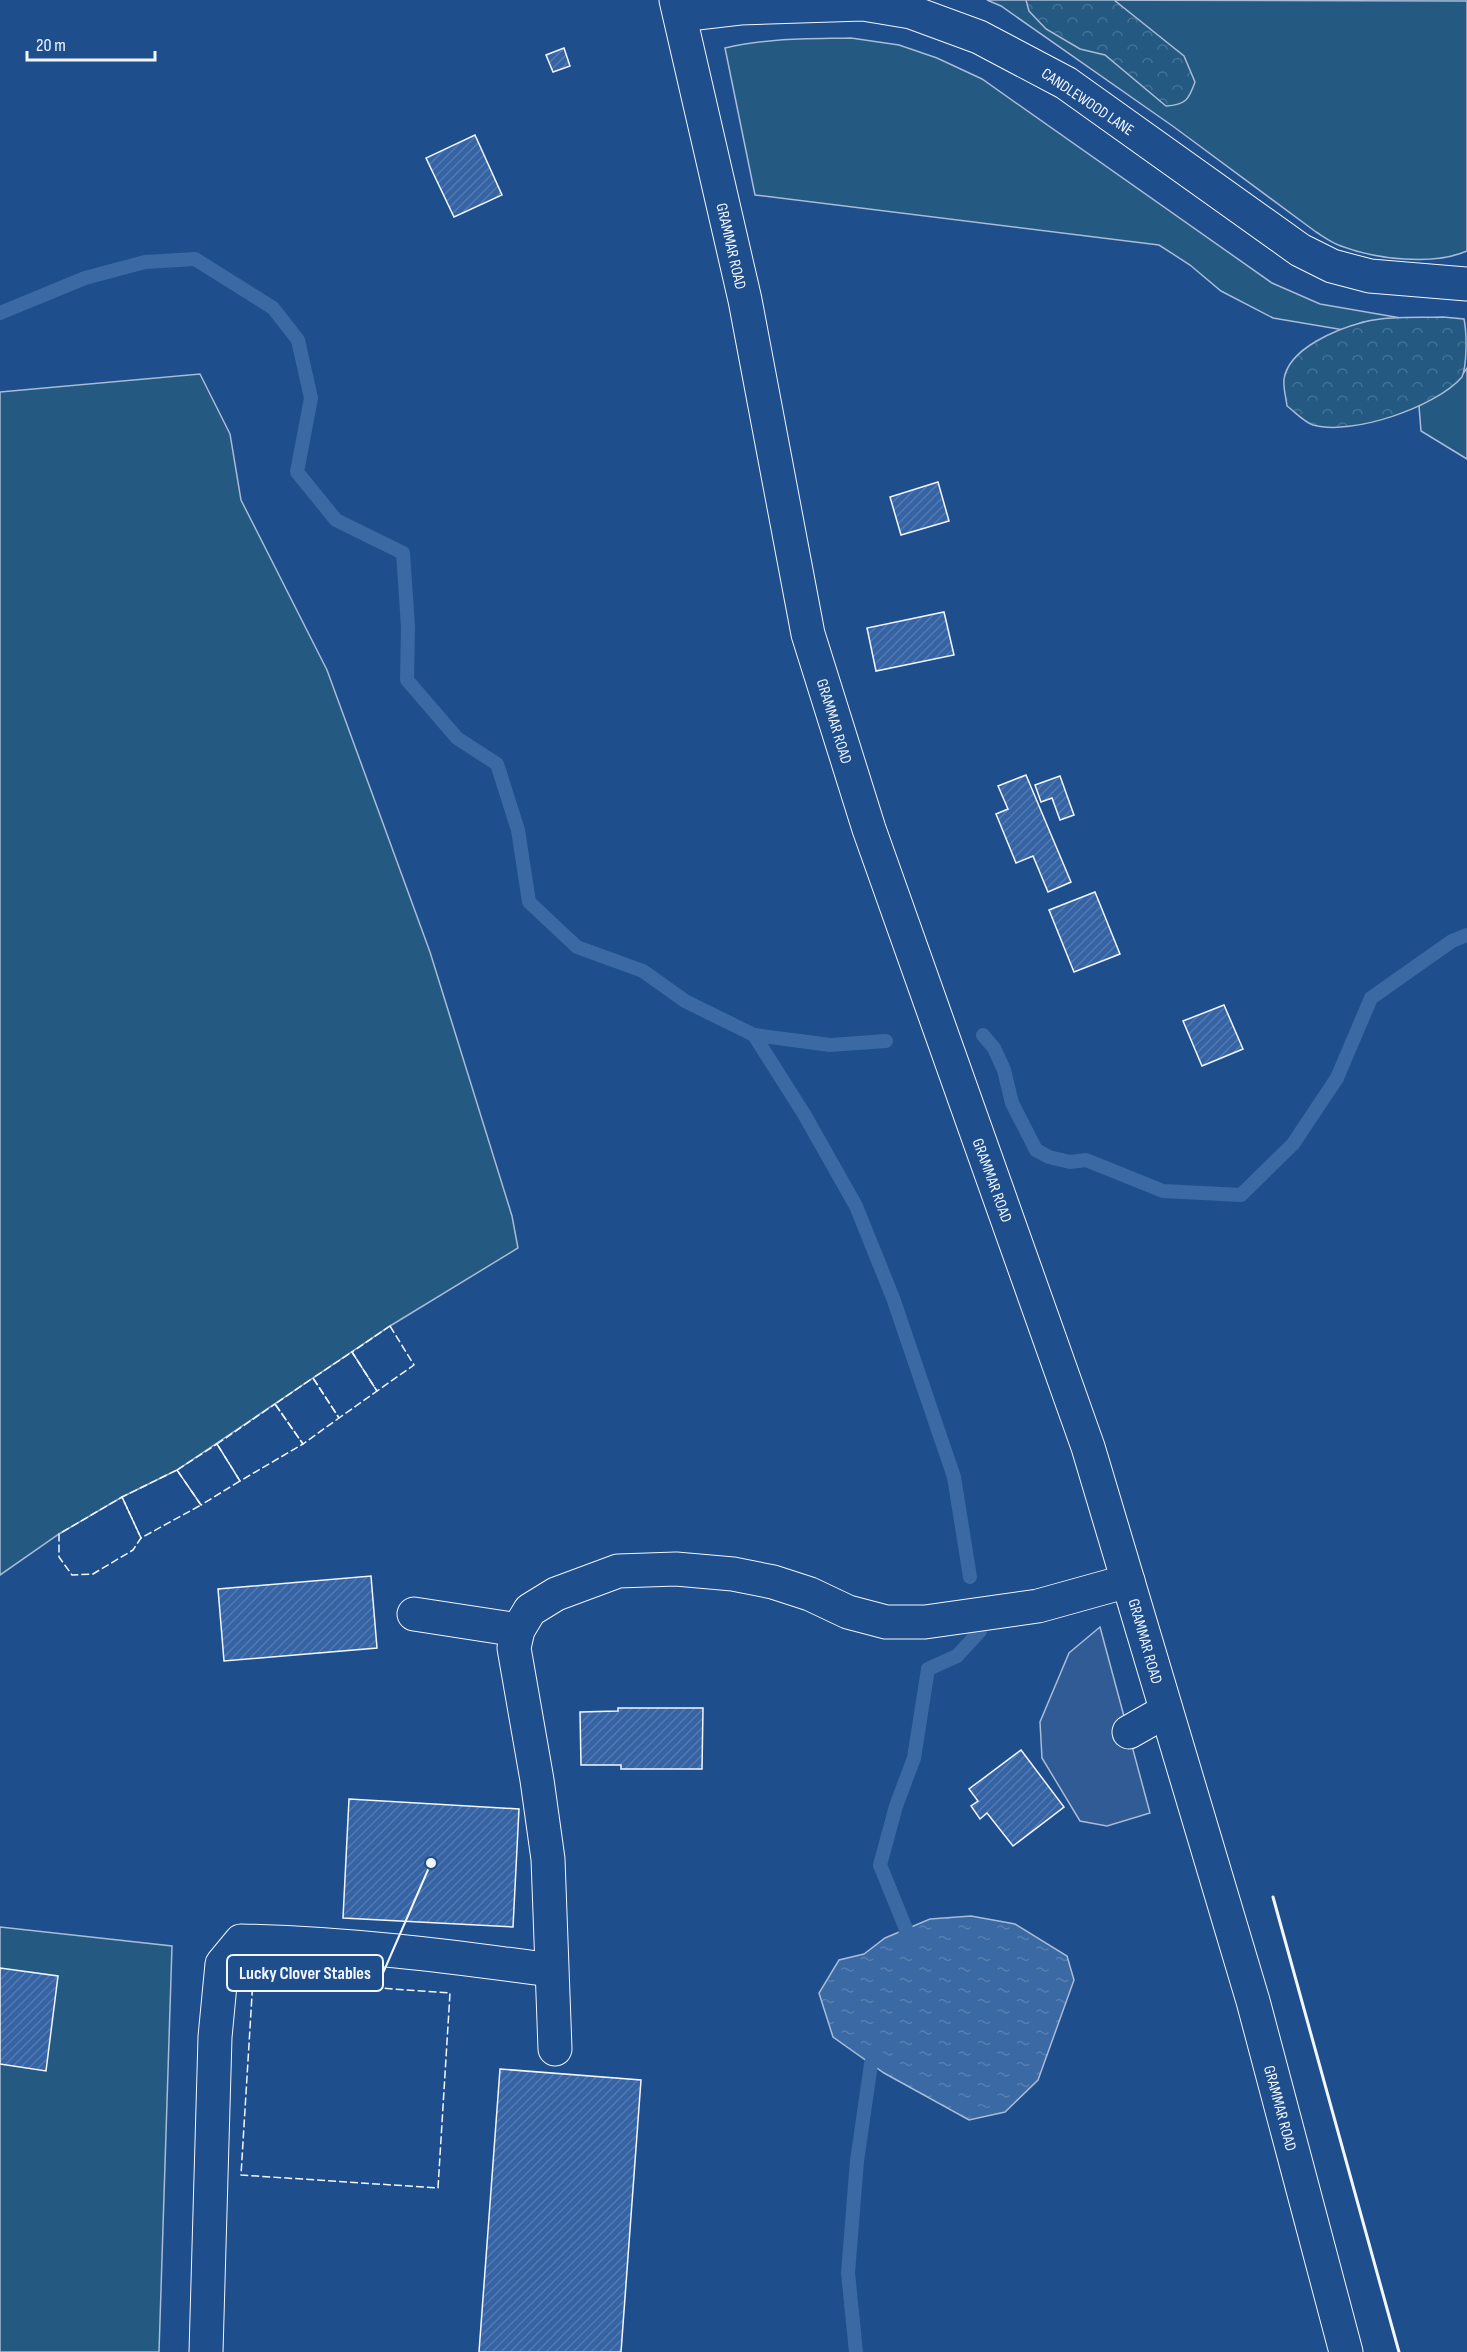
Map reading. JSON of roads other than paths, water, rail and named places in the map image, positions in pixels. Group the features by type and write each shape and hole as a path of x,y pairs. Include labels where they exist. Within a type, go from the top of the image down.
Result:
{"street":[{"name":"CANDLEWOOD LANE","path":"678,7 740,8 863,4 911,12 979,37 1066,83 1300,250 1332,266 1370,276 1467,284"},
{"name":"GRAMMAR ROAD","path":"678,7 745,300 808,634 869,829 1088,1447 1253,2001 1346,2352"},
{"path":"555,2049 548,1859 514,1648 518,1630 530,1610 556,1594 618,1571 676,1569 734,1574 801,1591 848,1612 886,1622 925,1622 1038,1606 1128,1581"},
{"path":"414,1614 518,1630"},
{"path":"1129,1732 1166,1711"},
{"path":"206,2352 215,2037 222,1964 241,1941 313,1942 551,1970"}],"water":[{"path":"971,1916 1015,1924 1067,1956 1074,1980 1038,2080 1005,2112 969,2120 884,2073 833,2037 819,1993 839,1960 864,1954 885,1938 930,1919"}],"waterway":[{"path":"0,313 85,278 145,262 195,259 273,308 298,340 311,398 297,472 336,520 403,553 408,627 407,680 457,738 497,764 518,830 529,902 577,947 643,971 685,1001 754,1035 804,1114 856,1206 893,1298 954,1477 970,1577"},
{"path":"983,1035 994,1048 1004,1070 1012,1103 1036,1150 1049,1157 1070,1162 1086,1160 1163,1191 1241,1195 1293,1144 1337,1078 1371,998 1452,941 1467,935"},
{"path":"754,1035 830,1045 886,1041"},
{"path":"904,1945 906,1929 880,1865 896,1806 914,1758 928,1669 957,1656 980,1631"},
{"path":"856,2352 848,2273 857,2161 871,2064 877,2048"}],"place":[{"name":"Lucky Clover Stables","path":"431,1863"}]}
